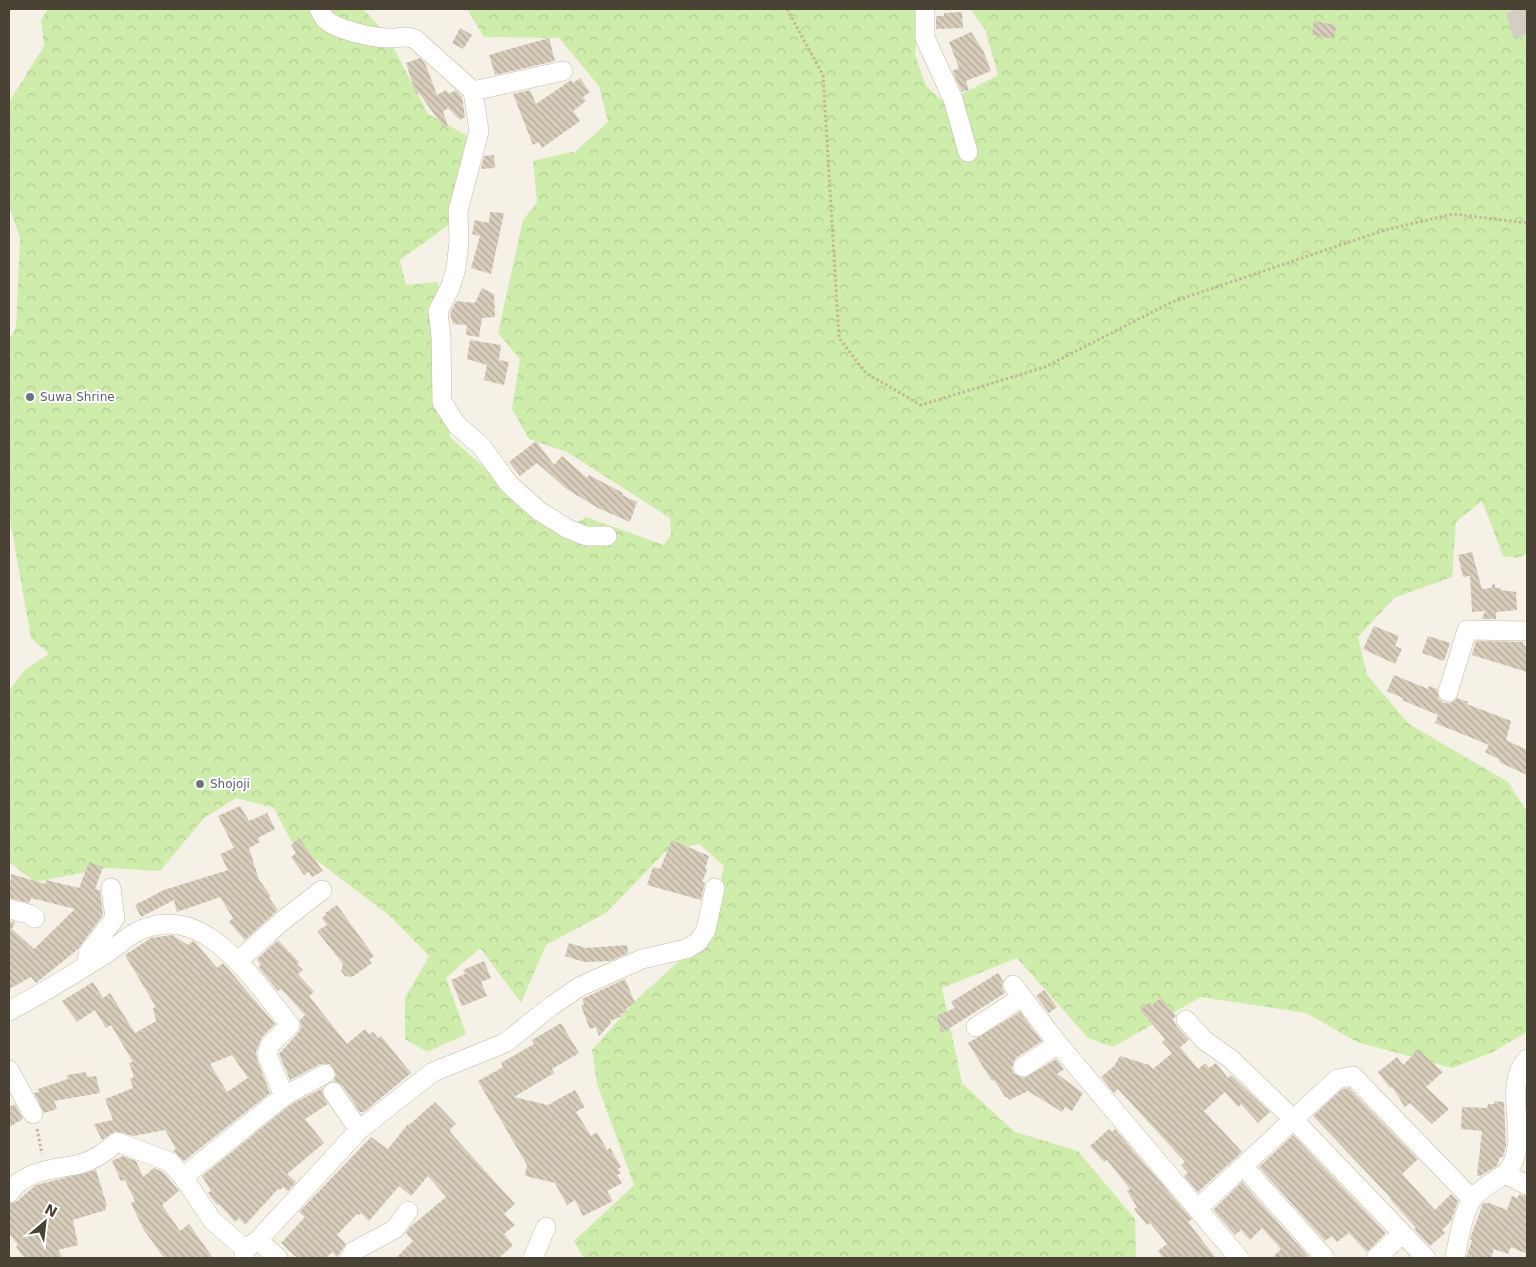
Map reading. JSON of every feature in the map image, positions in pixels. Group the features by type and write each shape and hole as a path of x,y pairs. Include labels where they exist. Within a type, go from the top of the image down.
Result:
{"street":[{"path":"319,9 326,19 341,27 373,36 393,38 404,35 415,39 473,91 479,131 458,211 459,241 456,269 450,288 438,311 441,337 442,402 456,425 481,446 509,484 539,511 568,529 586,536 607,536"},
{"path":"925,9 925,38 953,99 968,152"},
{"path":"473,91 563,71"},
{"path":"1448,692 1467,630 1527,631"},
{"path":"9,1023 87,975 88,953 115,918 111,888"},
{"path":"249,1249 359,1130 433,1072 505,1043 550,1007 579,988 642,959 686,949 698,942 708,923 714,888"},
{"path":"237,962 280,922 322,890"},
{"path":"9,909 29,914 35,918"},
{"path":"9,1011 107,952 129,936 148,927 168,924 190,928 211,938 237,962 290,1025 270,1045 267,1055 284,1096"},
{"path":"976,1027 1018,991 1058,1044 1239,1258"},
{"path":"1186,1020 1205,1041 1231,1058 1293,1119 1426,1258"},
{"path":"1023,1068 1058,1044"},
{"path":"1455,1258 1461,1231 1472,1198 1504,1174 1515,1157 1517,1144 1516,1081 1522,1065 1527,1059"},
{"path":"9,1070 33,1114"},
{"path":"183,1177 284,1096 325,1074"},
{"path":"1197,1209 1337,1079 1353,1076 1472,1198"},
{"path":"333,1092 359,1130"},
{"path":"9,1194 23,1180 45,1168 81,1164 101,1156 117,1142 170,1162 183,1177 212,1220 249,1249 278,1258"},
{"path":"1244,1166 1324,1258"},
{"path":"1504,1174 1527,1185"},
{"path":"350,1258 354,1250 395,1229 408,1211"},
{"path":"533,1258 546,1227"},
{"path":"1376,1258 1402,1234"}],"path":[{"path":"787,9 823,75 839,338 866,373 922,405 1045,367 1172,302 1386,230 1453,214 1527,223"},
{"path":"33,1114 45,1168"}],"green space":[{"path":"48,9 363,9 387,35 428,114 473,139 450,224 400,260 406,285 438,282 450,372 450,437 535,513 563,532 586,517 664,545 671,534 670,518 567,452 529,439 512,409 520,359 498,333 523,220 537,202 533,161 576,151 608,122 599,86 559,38 484,37 467,9 920,9 915,55 926,86 945,103 998,75 985,29 970,9 1527,9 1527,554 1518,558 1503,556 1482,501 1456,522 1452,577 1394,598 1358,637 1367,675 1409,724 1508,782 1527,812 1527,1032 1491,1053 1452,1068 1357,1042 1306,1013 1201,997 1113,1047 1088,1038 1017,958 942,988 962,1083 1015,1132 1078,1151 1135,1219 1136,1258 584,1258 574,1241 634,1185 597,1084 592,1050 636,1000 710,933 724,866 699,844 665,852 606,913 546,945 521,1003 480,948 446,978 466,1034 427,1052 405,1039 405,998 429,956 390,916 291,841 274,808 236,798 204,818 160,871 107,868 35,882 9,862 9,691 24,670 49,654 31,638 9,515 9,340 16,327 20,238 9,207 9,102 44,46 41,20"}],"building":[{"path":"962,12 963,28 936,29 936,16 944,16 944,13"},
{"path":"1314,21 1336,25 1334,39 1312,35"},
{"path":"460,28 472,35 463,49 452,43"},
{"path":"971,32 983,50 991,71 966,81 969,90 962,92 952,71 959,68 949,42"},
{"path":"549,38 555,61 495,75 489,55"},
{"path":"420,58 425,63 437,95 446,90 449,94 456,90 462,97 465,117 460,120 448,108 443,112 448,126 444,128 419,93 416,94 406,63"},
{"path":"580,78 590,92 583,97 586,101 573,111 580,121 542,148 539,142 533,145 513,94 530,90 536,104 571,80 573,83"},
{"path":"494,155 495,168 481,169 484,156"},
{"path":"490,212 504,213 491,274 471,268 480,236 472,234 475,220 489,223"},
{"path":"482,288 494,294 495,317 482,318 479,337 466,335 467,325 453,324 450,313 456,301 475,303"},
{"path":"470,340 501,345 499,360 509,362 504,385 484,380 487,365 467,359"},
{"path":"536,441 554,465 562,456 587,478 589,475 637,502 630,522 598,508 568,490 537,463 520,476 509,462"},
{"path":"1472,552 1482,589 1491,588 1495,584 1495,588 1516,592 1517,610 1496,612 1496,619 1482,619 1485,611 1472,612 1470,576 1463,577 1458,555"},
{"path":"1374,626 1399,636 1395,646 1402,649 1395,664 1363,649"},
{"path":"1428,636 1450,643 1444,661 1422,653"},
{"path":"1476,641 1524,642 1523,645 1527,646 1527,672 1472,655"},
{"path":"1394,675 1428,689 1429,686 1437,689 1439,699 1444,703 1451,703 1457,698 1468,702 1467,704 1511,721 1506,740 1527,750 1527,775 1499,762 1500,760 1485,752 1489,745 1435,723 1438,715 1402,700 1403,698 1387,691"},
{"path":"240,806 249,821 267,813 275,829 258,838 260,842 249,848 259,880 271,896 269,898 278,910 245,940 229,922 233,918 220,897 177,912 174,900 141,917 135,905 164,890 228,870 220,854 234,848 218,816"},
{"path":"299,838 323,871 312,877 309,872 304,875 291,857 296,853 291,845"},
{"path":"672,840 709,856 705,869 707,870 702,882 705,883 701,900 647,885 653,867 660,869"},
{"path":"89,862 103,867 95,889 100,890 103,915 78,949 36,983 31,977 9,989 9,921 15,922 12,929 34,949 75,909 31,898 29,903 9,898 11,874 45,884 46,880 79,888"},
{"path":"337,905 374,956 369,960 372,963 352,977 345,976 341,971 343,964 317,931 327,925 322,918 326,915 325,913"},
{"path":"172,935 188,945 193,941 195,942 217,968 223,963 275,1024 262,1037 256,1052 270,1093 184,1161 173,1151 176,1149 165,1130 133,1136 115,1131 102,1140 94,1124 113,1120 105,1099 133,1088 130,1079 134,1077 129,1063 133,1062 111,1025 106,1028 95,1010 77,1022 62,1001 93,982 103,998 110,993 135,1033 156,1021 153,1008 156,1007 125,955 151,938","holes":["232,1055 248,1078 227,1092 210,1064"]},
{"path":"278,940 299,962 297,964 303,970 298,974 314,992 309,996 347,1044 365,1029 369,1034 373,1032 378,1038 381,1036 411,1073 364,1112 360,1112 342,1085 334,1081 336,1074 330,1064 320,1064 290,1080 279,1054 298,1033 301,1028 300,1020 305,1015 281,989 278,991 258,967 261,965 257,959"},
{"path":"569,943 586,948 627,945 628,953 611,961 584,962 565,956"},
{"path":"484,961 491,978 481,982 487,996 462,1006 451,980 465,974 463,970"},
{"path":"998,973 1003,981 1002,987 1005,993 942,1033 936,1016 955,1008 951,1002"},
{"path":"625,979 635,1003 626,1009 627,1012 621,1014 622,1016 610,1021 611,1023 599,1036 596,1027 590,1029 581,1006 584,1004 582,999"},
{"path":"1044,990 1057,1007 1049,1013 1036,996"},
{"path":"1161,998 1176,1016 1173,1019 1177,1027 1189,1040 1180,1047 1198,1069 1205,1063 1209,1068 1216,1063 1228,1078 1231,1075 1270,1112 1258,1123 1241,1104 1238,1107 1225,1092 1204,1111 1242,1152 1198,1192 1184,1176 1188,1173 1181,1165 1185,1162 1118,1089 1114,1093 1101,1077 1114,1066 1120,1056 1149,1065 1153,1069 1172,1053 1162,1042 1165,1039 1140,1010 1150,1002 1152,1005"},
{"path":"1020,1012 1042,1041 1016,1058 1012,1067 1013,1073 1024,1078 1056,1059 1064,1069 1057,1074 1083,1093 1072,1111 1065,1107 1062,1112 1028,1091 1009,1100 994,1080 992,1081 968,1043"},
{"path":"561,1023 579,1053 552,1069 554,1073 514,1097 548,1105 575,1090 585,1107 576,1112 591,1136 597,1132 607,1150 610,1148 621,1167 618,1169 621,1173 617,1175 622,1183 607,1191 613,1201 583,1216 575,1200 567,1205 555,1183 525,1176 527,1165 478,1081 503,1067 501,1063 534,1044 532,1040"},
{"path":"1418,1050 1443,1072 1426,1087 1449,1109 1432,1124 1410,1103 1405,1107 1392,1087 1390,1088 1378,1072 1397,1057 1403,1065"},
{"path":"86,1072 87,1077 96,1076 100,1093 54,1101 57,1109 44,1113 34,1093 39,1092 38,1089 68,1079 67,1075"},
{"path":"323,1088 322,1093 328,1104 305,1119 324,1143 287,1174 296,1182 288,1191 283,1187 280,1190 278,1189 245,1225 239,1218 235,1222 219,1204 217,1205 208,1193 211,1191 202,1176 290,1105"},
{"path":"1349,1088 1418,1159 1402,1174 1435,1210 1451,1194 1458,1201 1451,1221 1442,1230 1445,1233 1430,1246 1414,1229 1416,1228 1391,1198 1313,1116 1342,1089"},
{"path":"1494,1101 1504,1102 1506,1146 1503,1157 1500,1157 1497,1166 1477,1176 1482,1131 1461,1129 1462,1107 1487,1108 1488,1104 1494,1104"},
{"path":"435,1102 456,1124 450,1129 451,1133 515,1204 504,1214 515,1225 504,1234 513,1245 499,1258 396,1258 413,1241 406,1233 409,1228 446,1197 428,1176 411,1196 399,1186 369,1221 361,1213 357,1214 337,1235 346,1244 337,1257 332,1252 326,1258 297,1258 281,1243 305,1217 299,1212 371,1137 388,1149 408,1124"},
{"path":"15,1104 23,1119 9,1127 9,1107"},
{"path":"1109,1129 1112,1132 1115,1129 1192,1219 1188,1222 1216,1258 1163,1258 1158,1251 1167,1244 1150,1223 1147,1225 1134,1209 1137,1207 1127,1191 1130,1189 1107,1160 1104,1162 1090,1146"},
{"path":"1293,1135 1386,1233 1367,1252 1349,1233 1337,1242 1332,1236 1325,1241 1259,1167"},
{"path":"123,1156 136,1161 143,1177 154,1168 163,1172 179,1191 162,1205 180,1231 189,1224 213,1258 164,1258 144,1230 131,1203 135,1201 125,1180 121,1181 112,1161"},
{"path":"96,1170 107,1206 105,1207 106,1210 73,1220 78,1245 58,1250 63,1258 24,1258 16,1246 18,1245 9,1233 9,1204 17,1201 36,1185"},
{"path":"1242,1182 1308,1256 1306,1258 1272,1258 1281,1249 1262,1228 1250,1240 1241,1230 1235,1235 1213,1210"},
{"path":"1519,1194 1527,1196 1527,1254 1511,1247 1508,1254 1494,1249 1491,1258 1466,1258 1472,1240 1470,1239 1483,1203 1489,1203 1507,1210 1512,1196 1518,1198"}],"tunnel":[{"path":"1519,9 1527,34"}],"place":[{"name":"Suwa Shrine","path":"30,397"},
{"name":"Shojoji","path":"200,784"}]}
